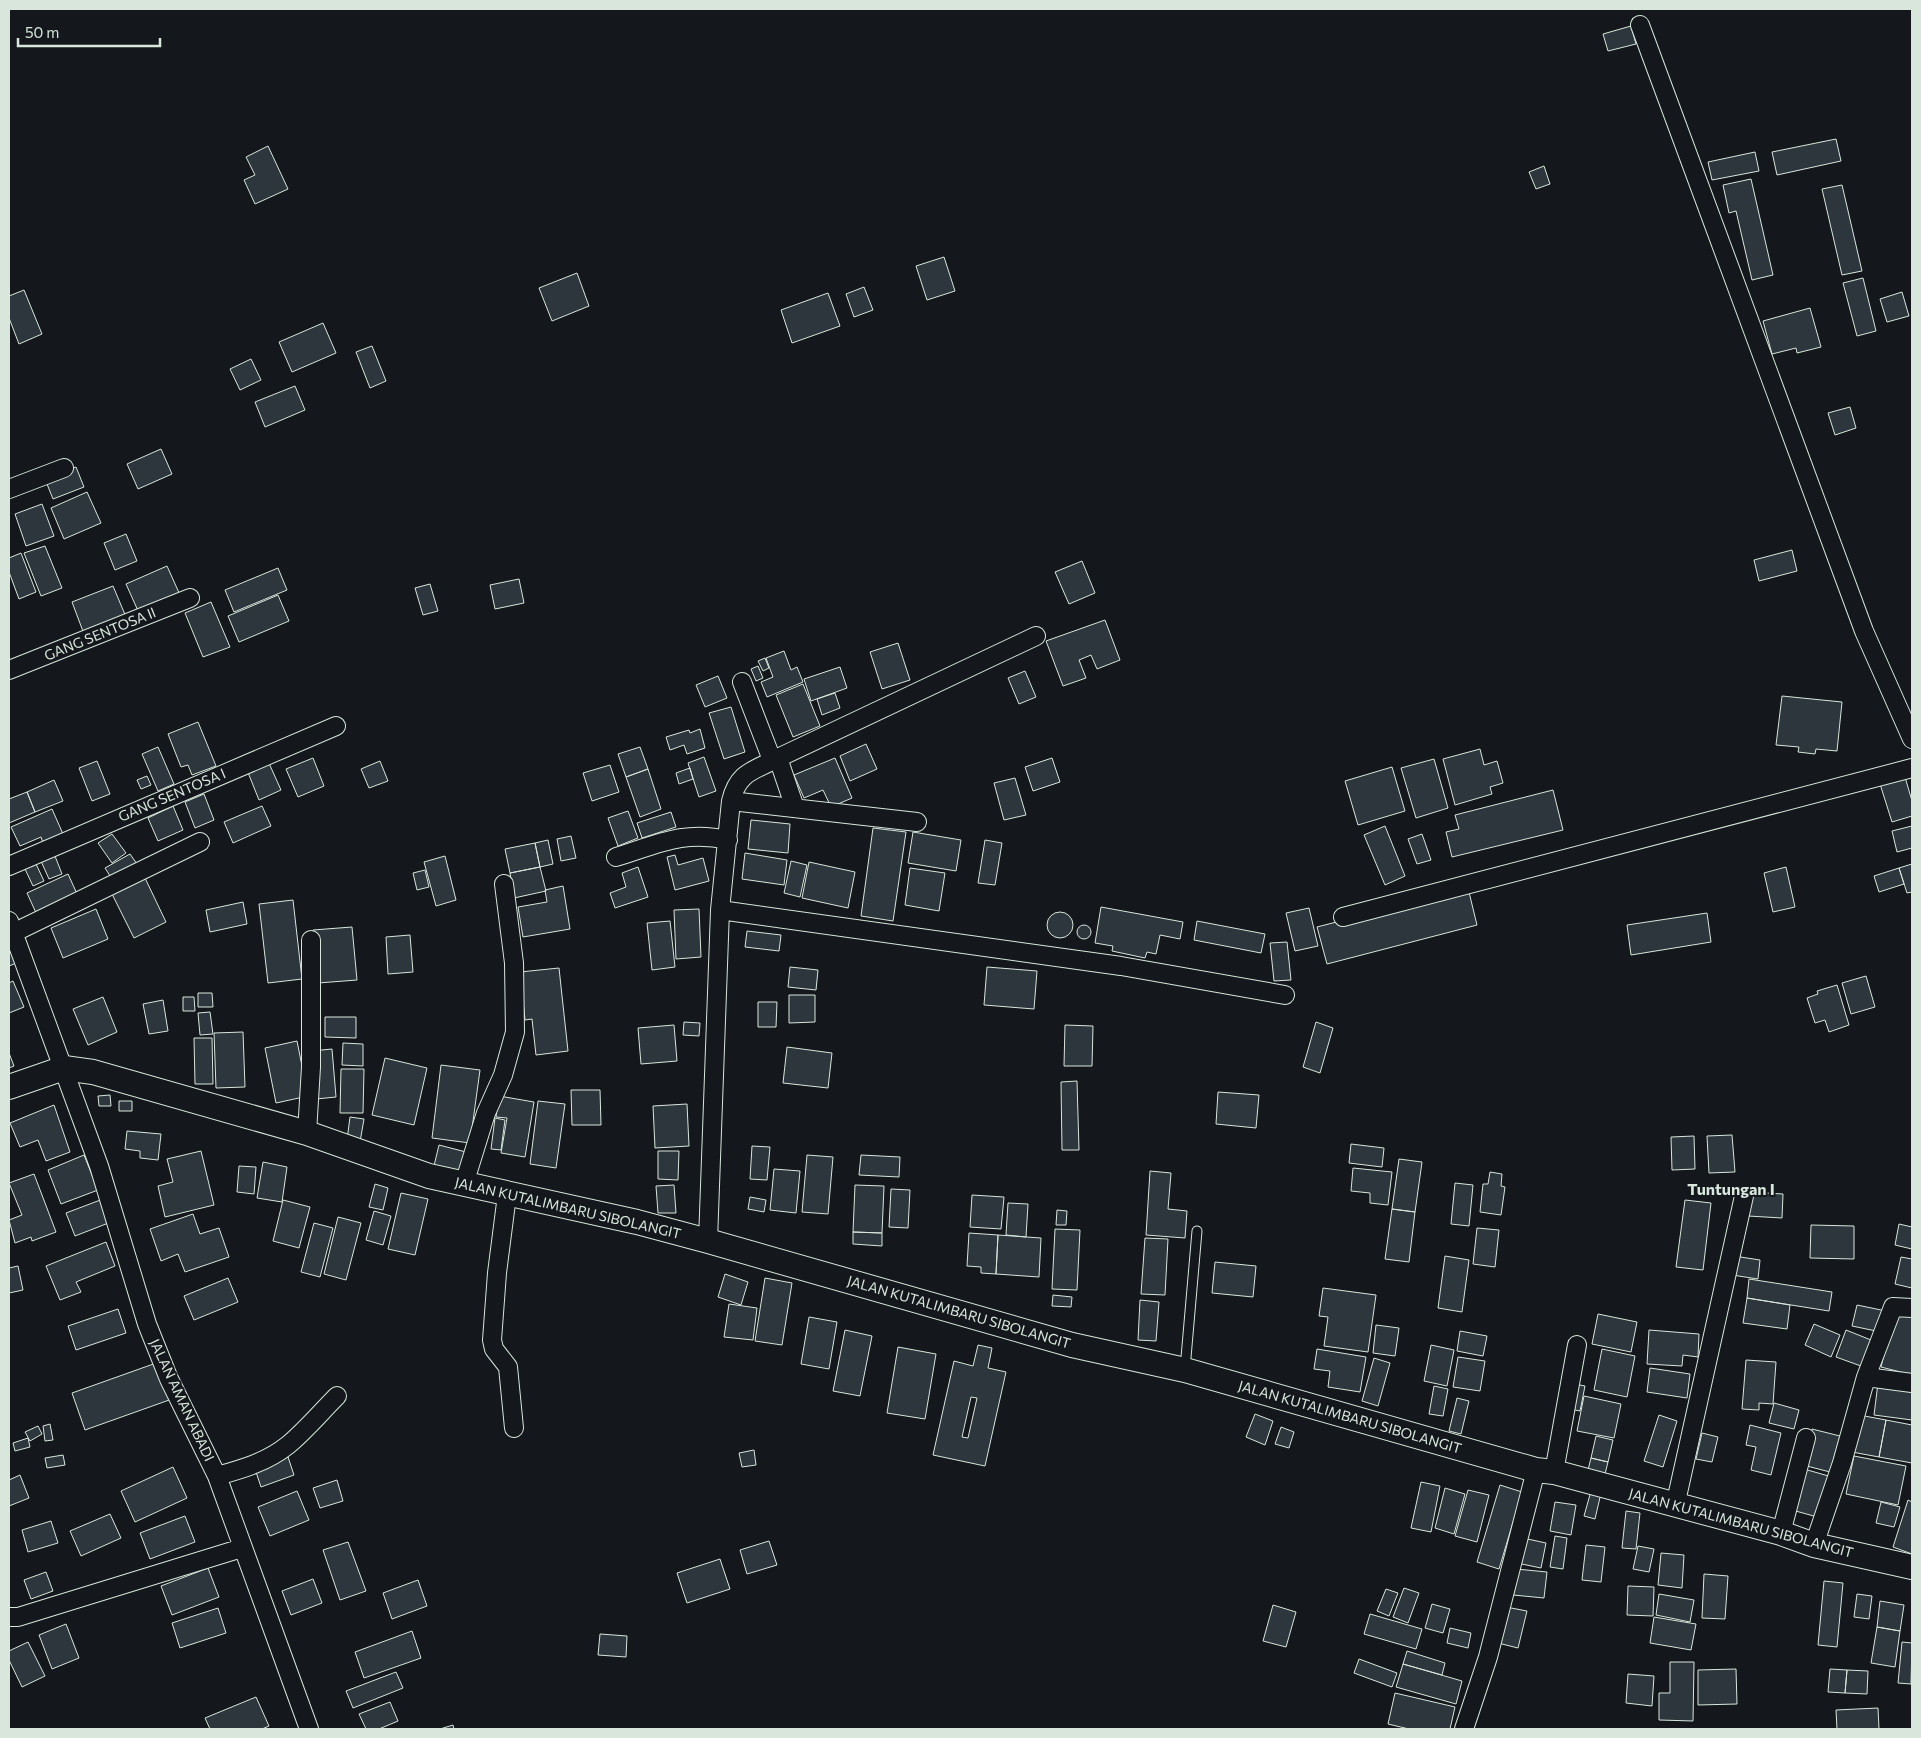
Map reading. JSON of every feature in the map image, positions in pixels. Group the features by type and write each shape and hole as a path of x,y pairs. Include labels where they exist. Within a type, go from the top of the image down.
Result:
{"street":[{"path":"1640,24 1864,631 1912,739"},
{"path":"9,489 64,468"},
{"name":"GANG SENTOSA II","path":"9,670 190,598"},
{"path":"708,1241 720,910 731,801 735,785 746,774 775,759 1036,636"},
{"path":"742,682 795,808"},
{"name":"GANG SENTOSA I","path":"9,866 336,726"},
{"path":"1343,917 1912,768"},
{"path":"731,801 917,822"},
{"path":"616,857 680,836 707,835 728,840"},
{"path":"11,927 200,842"},
{"path":"464,1184 486,1113 503,1075 514,1032 514,964 504,884"},
{"path":"720,910 1121,966 1286,994"},
{"name":"JALAN AMAN ABADI","path":"11,927 64,1068 98,1166 147,1324 169,1379 217,1476 308,1729"},
{"path":"307,1133 311,1067 311,940"},
{"name":"JALAN KUTALIMBARU SIBOLANGIT","path":"9,1087 64,1068 93,1072 307,1133 429,1176 507,1195 637,1222 1072,1345 1185,1370 1545,1471 1781,1534 1814,1545 1912,1567"},
{"path":"507,1195 496,1273 492,1340 494,1349 508,1367 514,1428"},
{"path":"1675,1506 1744,1196"},
{"path":"1814,1545 1842,1463 1866,1377 1893,1307 1912,1308"},
{"path":"1464,1729 1545,1471 1577,1345"},
{"path":"1866,1377 1912,1383"},
{"path":"217,1476 246,1468 266,1459 287,1446 338,1396"},
{"path":"1781,1534 1806,1438"},
{"path":"9,1617 28,1614 242,1548"}],"lane":[{"path":"1185,1370 1197,1231"}],"building":[{"path":"1631,26 1636,44 1608,51 1603,34"},
{"path":"1836,139 1841,161 1777,175 1772,152"},
{"path":"268,146 288,189 255,204 244,180 255,175 246,157"},
{"path":"1755,152 1759,171 1712,180 1708,162"},
{"path":"1544,166 1550,184 1536,189 1529,172"},
{"path":"1751,179 1773,275 1752,280 1736,211 1729,213 1723,185"},
{"path":"1842,185 1862,271 1842,275 1822,189"},
{"path":"944,257 955,291 927,300 916,266"},
{"path":"577,273 589,306 552,321 539,288"},
{"path":"1863,278 1876,331 1857,336 1843,283"},
{"path":"864,287 873,310 854,317 846,294"},
{"path":"24,290 42,334 19,344 9,318 9,296"},
{"path":"1902,292 1909,316 1887,322 1880,299"},
{"path":"828,293 840,326 792,343 781,310"},
{"path":"1810,308 1821,347 1797,353 1796,348 1772,354 1763,321"},
{"path":"323,323 336,353 292,372 279,342"},
{"path":"372,346 386,381 370,388 356,352"},
{"path":"251,359 261,380 240,390 230,369"},
{"path":"295,386 305,410 265,427 255,402"},
{"path":"1850,407 1856,428 1835,435 1828,413"},
{"path":"161,449 172,474 138,489 127,464"},
{"path":"76,467 84,487 53,499 45,479"},
{"path":"87,492 101,523 64,539 51,508"},
{"path":"42,504 54,536 26,546 15,514"},
{"path":"126,534 137,561 115,570 104,543"},
{"path":"45,546 62,588 41,596 24,553"},
{"path":"1792,550 1797,571 1759,581 1754,560"},
{"path":"21,553 36,592 19,599 9,572 9,558"},
{"path":"1082,561 1095,593 1069,604 1055,572"},
{"path":"167,566 180,595 139,613 126,584"},
{"path":"278,568 287,590 234,612 225,590"},
{"path":"519,579 524,603 495,609 490,585"},
{"path":"430,584 438,611 423,615 415,588"},
{"path":"113,586 126,617 84,634 72,602"},
{"path":"278,595 289,621 239,642 228,616"},
{"path":"211,602 230,647 203,657 185,613"},
{"path":"1105,620 1120,660 1097,669 1091,655 1079,660 1086,678 1063,686 1046,641"},
{"path":"898,643 910,680 882,689 870,652"},
{"path":"784,651 791,670 797,667 803,682 767,697 761,682 773,677 766,658"},
{"path":"765,658 769,668 763,671 758,661"},
{"path":"758,666 763,678 756,681 751,669"},
{"path":"840,667 847,688 811,701 804,679"},
{"path":"1025,671 1036,697 1019,704 1008,678"},
{"path":"718,676 727,698 705,707 696,685"},
{"path":"803,684 820,726 793,737 776,695"},
{"path":"835,693 840,708 822,715 817,699"},
{"path":"1782,696 1842,702 1837,751 1816,749 1815,754 1798,752 1799,747 1776,745"},
{"path":"731,707 745,752 724,759 709,713"},
{"path":"198,722 216,766 192,775 188,765 181,767 168,734"},
{"path":"700,729 705,748 687,754 684,745 670,750 666,737 689,730 690,733"},
{"path":"866,744 877,769 850,781 840,756"},
{"path":"158,747 174,784 158,791 142,754"},
{"path":"640,747 648,769 626,777 618,754"},
{"path":"1480,749 1484,765 1497,761 1503,783 1490,787 1492,794 1455,805 1443,759"},
{"path":"704,757 716,791 699,797 688,763"},
{"path":"313,758 324,786 298,797 286,769"},
{"path":"835,758 852,798 831,807 823,790 804,798 794,775"},
{"path":"1052,758 1060,782 1033,791 1025,767"},
{"path":"1434,759 1448,808 1416,818 1401,768"},
{"path":"97,761 110,794 92,801 79,768"},
{"path":"268,761 281,790 259,800 247,770"},
{"path":"380,761 388,781 369,788 361,769"},
{"path":"610,765 619,792 592,801 583,773"},
{"path":"1392,767 1405,811 1358,825 1345,781"},
{"path":"690,768 693,779 679,784 676,773"},
{"path":"648,769 661,809 640,817 626,777"},
{"path":"147,776 151,785 141,789 137,780"},
{"path":"1905,777 1912,801 1912,816 1892,822 1880,784"},
{"path":"1015,778 1026,815 1004,820 994,783"},
{"path":"54,780 63,801 35,812 27,792"},
{"path":"1553,790 1563,830 1452,857 1446,832 1459,829 1455,815"},
{"path":"27,792 35,812 9,823 9,799"},
{"path":"204,794 214,820 195,828 185,802"},
{"path":"173,806 183,830 158,841 148,818"},
{"path":"262,806 271,826 233,843 224,822"},
{"path":"52,809 63,834 43,843 41,837 20,846 11,827"},
{"path":"628,811 638,838 618,846 608,818"},
{"path":"671,812 676,827 642,838 637,823"},
{"path":"751,820 790,824 788,853 748,849"},
{"path":"1385,826 1405,876 1385,885 1364,835"},
{"path":"1912,826 1912,848 1897,852 1892,831"},
{"path":"873,828 906,832 893,921 861,916"},
{"path":"913,832 961,840 956,871 908,863"},
{"path":"112,834 126,853 112,863 98,843"},
{"path":"1422,834 1431,860 1417,864 1408,839"},
{"path":"571,836 576,858 561,861 557,839"},
{"path":"548,840 553,864 540,867 535,843"},
{"path":"985,840 1002,843 995,885 978,883"},
{"path":"535,843 540,867 510,873 505,849"},
{"path":"745,853 787,860 784,885 742,879"},
{"path":"130,854 137,864 112,879 105,868"},
{"path":"675,855 678,865 703,858 709,881 675,890 667,857"},
{"path":"55,856 62,874 49,879 41,861"},
{"path":"445,856 456,900 436,906 424,862"},
{"path":"791,861 807,865 800,897 784,893"},
{"path":"809,862 855,872 848,908 802,898"},
{"path":"36,864 44,881 33,886 25,869"},
{"path":"1912,864 1912,892 1907,893 1899,868"},
{"path":"540,867 546,891 514,898 510,873"},
{"path":"638,867 648,897 615,908 610,893 626,887 622,873"},
{"path":"1786,867 1795,907 1773,912 1764,873"},
{"path":"910,868 945,873 939,911 905,905"},
{"path":"1899,868 1904,884 1879,892 1874,876"},
{"path":"425,870 429,887 417,890 413,873"},
{"path":"68,874 78,896 37,915 27,893"},
{"path":"145,878 166,922 134,938 112,894"},
{"path":"563,886 570,929 523,937 518,907 547,902 545,890"},
{"path":"1468,888 1477,925 1327,964 1317,927"},
{"path":"293,900 302,979 268,983 259,904"},
{"path":"243,902 247,924 210,932 206,910"},
{"path":"1101,907 1183,922 1180,939 1160,935 1156,954 1147,952 1145,958 1112,951 1113,946 1095,943"},
{"path":"1309,908 1318,946 1295,951 1286,913"},
{"path":"96,909 108,939 63,958 51,928"},
{"path":"699,909 701,957 676,959 674,910"},
{"path":"1060,912 1069,916 1073,925 1069,934 1060,938 1051,934 1047,925 1051,916"},
{"path":"1707,913 1711,942 1631,955 1627,925"},
{"path":"670,921 675,967 652,970 647,923"},
{"path":"1197,921 1265,934 1261,953 1194,940"},
{"path":"1081,925 1087,925 1091,932 1087,939 1081,939 1077,935 1077,929"},
{"path":"352,927 357,980 318,983 313,930"},
{"path":"747,931 781,935 779,951 745,947"},
{"path":"410,935 413,972 388,974 386,937"},
{"path":"9,942 19,962 9,966"},
{"path":"1287,942 1291,980 1274,981 1270,943"},
{"path":"790,967 818,970 816,990 788,987"},
{"path":"987,967 1037,971 1034,1009 984,1005"},
{"path":"559,968 568,1051 536,1055 532,1019 525,1020 520,972"},
{"path":"1866,976 1875,1007 1851,1014 1842,983"},
{"path":"13,981 24,1007 9,1013 9,983"},
{"path":"1837,985 1849,1025 1829,1032 1825,1020 1815,1023 1807,998 1818,994 1817,991"},
{"path":"198,993 212,993 213,1007 198,1007"},
{"path":"789,995 815,995 815,1022 789,1023"},
{"path":"103,997 117,1032 88,1045 73,1009"},
{"path":"183,997 194,997 195,1011 183,1011"},
{"path":"163,1000 168,1031 149,1034 143,1004"},
{"path":"758,1002 777,1002 776,1027 758,1027"},
{"path":"210,1012 213,1034 200,1035 198,1013"},
{"path":"325,1017 356,1017 356,1038 325,1037"},
{"path":"684,1022 700,1023 699,1036 683,1035"},
{"path":"1316,1022 1333,1028 1320,1073 1303,1067"},
{"path":"674,1025 677,1061 641,1064 638,1028"},
{"path":"1065,1025 1093,1026 1092,1066 1064,1066"},
{"path":"243,1032 245,1087 216,1088 214,1033"},
{"path":"194,1038 212,1038 213,1084 195,1084"},
{"path":"297,1041 308,1096 276,1103 265,1048"},
{"path":"343,1043 363,1044 363,1066 342,1065"},
{"path":"787,1047 832,1053 828,1088 783,1083"},
{"path":"332,1049 336,1097 316,1099 312,1051"},
{"path":"9,1053 14,1066 9,1068"},
{"path":"385,1058 427,1068 414,1125 372,1115"},
{"path":"441,1065 480,1070 470,1143 432,1138"},
{"path":"341,1069 364,1069 363,1113 340,1113"},
{"path":"1077,1081 1079,1150 1062,1150 1061,1082"},
{"path":"571,1090 600,1090 601,1125 572,1125"},
{"path":"1218,1092 1259,1095 1256,1128 1216,1124"},
{"path":"110,1095 111,1106 99,1106 98,1096"},
{"path":"499,1096 534,1102 525,1157 501,1153 507,1118 496,1117"},
{"path":"119,1101 132,1101 132,1111 119,1111"},
{"path":"538,1101 565,1104 556,1168 530,1164"},
{"path":"687,1104 689,1146 655,1148 653,1106"},
{"path":"54,1105 70,1152 46,1161 38,1140 20,1147 10,1123"},
{"path":"350,1117 364,1119 360,1142 347,1140"},
{"path":"495,1118 505,1120 501,1150 491,1149"},
{"path":"127,1131 161,1134 158,1160 140,1158 140,1151 125,1149"},
{"path":"1732,1135 1735,1172 1709,1173 1707,1136"},
{"path":"1694,1136 1695,1169 1672,1170 1671,1137"},
{"path":"1351,1144 1384,1148 1382,1167 1349,1163"},
{"path":"439,1145 466,1152 460,1177 433,1170"},
{"path":"752,1146 770,1147 767,1180 750,1179"},
{"path":"201,1151 214,1205 165,1217 158,1186 173,1182 167,1159"},
{"path":"658,1151 679,1151 678,1180 658,1179"},
{"path":"84,1155 98,1190 61,1204 48,1170"},
{"path":"807,1155 833,1157 828,1214 802,1212"},
{"path":"861,1155 900,1157 899,1177 859,1175"},
{"path":"1399,1159 1422,1162 1415,1212 1392,1209"},
{"path":"263,1162 287,1167 282,1202 257,1198"},
{"path":"239,1166 256,1167 254,1194 237,1192"},
{"path":"1353,1168 1392,1172 1388,1205 1370,1203 1370,1193 1351,1191"},
{"path":"774,1169 800,1171 796,1213 770,1210"},
{"path":"1150,1171 1171,1173 1168,1209 1187,1211 1185,1238 1146,1235"},
{"path":"1490,1172 1502,1174 1501,1186 1505,1187 1501,1215 1480,1212 1483,1184 1488,1184"},
{"path":"34,1174 56,1232 32,1241 31,1237 15,1243 9,1220 22,1215 9,1183"},
{"path":"1455,1183 1473,1185 1469,1226 1451,1224"},
{"path":"375,1184 388,1188 383,1210 369,1207"},
{"path":"674,1185 676,1213 658,1213 656,1186"},
{"path":"855,1185 884,1186 882,1233 853,1232"},
{"path":"891,1189 910,1190 908,1228 889,1227"},
{"path":"1749,1192 1783,1194 1782,1218 1748,1216"},
{"path":"401,1193 428,1199 415,1255 388,1249"},
{"path":"972,1195 1004,1197 1001,1229 970,1227"},
{"path":"750,1197 766,1200 764,1212 748,1209"},
{"path":"103,1199 111,1222 75,1236 66,1213"},
{"path":"283,1200 310,1207 299,1248 273,1241"},
{"path":"1685,1200 1711,1203 1703,1270 1676,1267"},
{"path":"1008,1203 1028,1204 1026,1237 1006,1235"},
{"path":"1392,1209 1415,1212 1409,1262 1385,1259"},
{"path":"1057,1210 1067,1211 1066,1225 1056,1225"},
{"path":"374,1211 391,1216 383,1245 366,1240"},
{"path":"193,1214 200,1234 219,1228 229,1257 185,1272 178,1254 161,1261 150,1229"},
{"path":"338,1217 361,1223 346,1280 324,1274"},
{"path":"314,1223 333,1228 320,1277 301,1272"},
{"path":"1899,1224 1912,1227 1912,1249 1895,1245"},
{"path":"1811,1225 1854,1226 1854,1259 1810,1258"},
{"path":"1477,1228 1499,1230 1495,1267 1473,1264"},
{"path":"1055,1229 1080,1230 1077,1290 1052,1289"},
{"path":"853,1232 882,1233 882,1246 853,1244"},
{"path":"969,1233 998,1235 996,1274 981,1273 981,1267 967,1266"},
{"path":"998,1235 1041,1238 1039,1277 996,1274"},
{"path":"1145,1238 1168,1239 1165,1295 1141,1294"},
{"path":"106,1242 115,1266 76,1282 81,1292 60,1300 46,1266"},
{"path":"1445,1256 1469,1260 1462,1312 1438,1308"},
{"path":"1734,1256 1760,1260 1758,1279 1732,1275"},
{"path":"1901,1257 1912,1259 1912,1288 1895,1284"},
{"path":"1215,1262 1256,1266 1253,1297 1212,1293"},
{"path":"18,1266 23,1290 9,1293 9,1268"},
{"path":"725,1274 748,1282 741,1305 718,1297"},
{"path":"228,1278 238,1302 194,1320 184,1296"},
{"path":"765,1278 792,1283 782,1345 755,1341"},
{"path":"1749,1279 1832,1292 1829,1311 1747,1298"},
{"path":"1323,1288 1376,1295 1368,1352 1324,1346 1328,1317 1319,1316"},
{"path":"1053,1295 1072,1297 1071,1307 1052,1306"},
{"path":"1747,1298 1790,1305 1787,1329 1743,1323"},
{"path":"1140,1300 1159,1302 1156,1341 1138,1340"},
{"path":"729,1304 757,1308 753,1340 724,1337"},
{"path":"1857,1305 1886,1311 1881,1332 1852,1326"},
{"path":"118,1309 126,1333 76,1350 68,1326"},
{"path":"1895,1310 1912,1315 1912,1375 1881,1367"},
{"path":"1598,1314 1637,1322 1631,1352 1592,1344"},
{"path":"809,1317 837,1322 829,1369 801,1364"},
{"path":"1814,1324 1840,1335 1831,1357 1805,1345"},
{"path":"1376,1325 1399,1328 1395,1356 1373,1353"},
{"path":"845,1330 872,1336 860,1396 833,1391"},
{"path":"1649,1330 1699,1334 1698,1357 1683,1355 1682,1366 1647,1364"},
{"path":"1846,1330 1871,1340 1861,1366 1836,1357"},
{"path":"1460,1331 1487,1336 1483,1356 1457,1351"},
{"path":"978,1345 992,1348 988,1368 1006,1372 985,1466 933,1455 954,1361 973,1366","holes":["971,1397 977,1398 968,1438 962,1437"]},
{"path":"1431,1345 1454,1350 1447,1386 1424,1381"},
{"path":"898,1347 936,1354 925,1419 887,1413"},
{"path":"1317,1349 1366,1357 1360,1392 1328,1387 1330,1371 1314,1369"},
{"path":"1602,1349 1635,1356 1627,1397 1594,1390"},
{"path":"1458,1357 1485,1361 1480,1391 1453,1387"},
{"path":"1374,1358 1390,1363 1378,1406 1362,1401"},
{"path":"1746,1360 1776,1362 1773,1404 1759,1403 1759,1410 1742,1409"},
{"path":"159,1362 172,1399 85,1430 72,1393"},
{"path":"1650,1368 1690,1374 1687,1398 1647,1392"},
{"path":"1878,1383 1912,1388 1912,1420 1874,1415"},
{"path":"1575,1384 1585,1386 1580,1411 1570,1409"},
{"path":"1434,1386 1448,1389 1443,1416 1429,1414"},
{"path":"1584,1396 1621,1404 1614,1438 1577,1431"},
{"path":"1457,1398 1469,1401 1461,1434 1449,1431"},
{"path":"1774,1403 1799,1410 1794,1429 1769,1423"},
{"path":"1255,1414 1273,1421 1265,1445 1246,1437"},
{"path":"1659,1415 1677,1421 1663,1467 1644,1461"},
{"path":"1859,1415 1886,1420 1879,1457 1852,1452"},
{"path":"1886,1420 1912,1425 1912,1463 1879,1457"},
{"path":"50,1424 53,1440 45,1441 43,1426"},
{"path":"1750,1425 1781,1433 1771,1475 1751,1470 1756,1447 1746,1445"},
{"path":"38,1426 42,1434 30,1441 25,1432"},
{"path":"1281,1427 1294,1432 1289,1448 1275,1444"},
{"path":"1812,1429 1840,1436 1830,1472 1803,1465"},
{"path":"1702,1433 1718,1437 1712,1462 1696,1459"},
{"path":"1596,1436 1613,1440 1608,1462 1591,1458"},
{"path":"28,1438 30,1447 15,1451 13,1443"},
{"path":"754,1450 756,1465 742,1467 739,1453"},
{"path":"63,1455 65,1465 47,1468 45,1458"},
{"path":"1854,1456 1906,1466 1898,1505 1846,1494"},
{"path":"288,1457 294,1475 261,1487 255,1469"},
{"path":"1591,1458 1608,1462 1605,1474 1588,1470"},
{"path":"173,1467 187,1498 135,1522 121,1491"},
{"path":"1804,1469 1832,1477 1821,1518 1792,1510"},
{"path":"20,1475 29,1498 9,1506 9,1480"},
{"path":"337,1480 343,1501 320,1508 313,1488"},
{"path":"1421,1482 1440,1486 1431,1532 1411,1528"},
{"path":"1500,1485 1522,1492 1499,1569 1477,1562"},
{"path":"1445,1488 1465,1494 1454,1534 1435,1528"},
{"path":"1468,1490 1489,1495 1477,1542 1455,1536"},
{"path":"297,1491 309,1520 270,1536 258,1507"},
{"path":"1591,1491 1601,1493 1595,1519 1584,1516"},
{"path":"1908,1500 1912,1502 1912,1554 1893,1547"},
{"path":"1555,1502 1576,1505 1571,1535 1550,1531"},
{"path":"1881,1502 1900,1507 1894,1527 1876,1523"},
{"path":"1626,1511 1640,1513 1636,1549 1622,1548"},
{"path":"110,1514 121,1538 81,1556 70,1531"},
{"path":"185,1516 195,1542 150,1559 140,1533"},
{"path":"51,1521 58,1543 28,1552 22,1530"},
{"path":"1555,1536 1567,1538 1563,1569 1550,1567"},
{"path":"1523,1538 1546,1543 1541,1568 1517,1563"},
{"path":"769,1541 777,1565 747,1574 740,1550"},
{"path":"348,1542 366,1591 340,1600 323,1550"},
{"path":"1586,1545 1605,1547 1601,1582 1582,1580"},
{"path":"1638,1546 1654,1549 1649,1572 1633,1569"},
{"path":"1661,1553 1684,1555 1682,1588 1658,1585"},
{"path":"720,1559 730,1589 687,1603 677,1573"},
{"path":"208,1568 219,1597 172,1615 161,1586"},
{"path":"1516,1569 1547,1572 1544,1598 1513,1595"},
{"path":"46,1572 53,1591 31,1599 24,1580"},
{"path":"1704,1574 1728,1576 1725,1619 1702,1618"},
{"path":"313,1579 322,1603 291,1615 282,1591"},
{"path":"418,1580 427,1606 392,1619 383,1593"},
{"path":"1824,1581 1843,1583 1837,1647 1818,1645"},
{"path":"1628,1586 1654,1587 1653,1616 1627,1615"},
{"path":"1404,1588 1419,1593 1408,1623 1393,1617"},
{"path":"1386,1589 1398,1593 1389,1616 1377,1611"},
{"path":"1659,1594 1694,1600 1690,1622 1656,1615"},
{"path":"1857,1594 1872,1596 1869,1619 1854,1617"},
{"path":"1880,1601 1904,1605 1900,1631 1877,1627"},
{"path":"1432,1604 1450,1609 1443,1633 1425,1628"},
{"path":"1273,1605 1296,1612 1286,1647 1263,1641"},
{"path":"1506,1607 1527,1611 1518,1648 1498,1643"},
{"path":"218,1608 226,1633 180,1648 172,1623"},
{"path":"1370,1614 1422,1629 1416,1649 1364,1634"},
{"path":"1654,1617 1696,1624 1691,1650 1650,1643"},
{"path":"66,1624 79,1658 52,1669 39,1635"},
{"path":"1877,1627 1900,1631 1895,1667 1871,1663"},
{"path":"1450,1628 1471,1633 1468,1648 1447,1643"},
{"path":"412,1631 421,1658 364,1678 355,1652"},
{"path":"600,1634 627,1636 626,1657 598,1655"},
{"path":"28,1642 45,1676 22,1687 9,1660 9,1651"},
{"path":"1902,1642 1912,1643 1911,1684 1898,1683"},
{"path":"1407,1651 1445,1663 1442,1675 1403,1664"},
{"path":"1359,1659 1397,1673 1392,1687 1354,1673"},
{"path":"1670,1662 1694,1662 1693,1721 1659,1720 1659,1693 1670,1693"},
{"path":"1403,1664 1462,1681 1456,1704 1396,1687"},
{"path":"1736,1669 1737,1704 1698,1705 1698,1670"},
{"path":"1830,1669 1847,1670 1845,1693 1828,1692"},
{"path":"1847,1670 1868,1671 1867,1694 1845,1693"},
{"path":"396,1672 403,1688 353,1708 346,1691"},
{"path":"1628,1674 1654,1676 1652,1706 1626,1703"},
{"path":"1395,1693 1455,1707 1450,1729 1409,1729 1388,1724"},
{"path":"256,1697 269,1726 262,1729 210,1729 205,1718"},
{"path":"390,1702 398,1721 379,1729 366,1729 359,1714"},
{"path":"1878,1708 1879,1729 1837,1729 1836,1710"},
{"path":"453,1725 454,1729 440,1729"}],"district":[{"name":"Tuntungan I","path":"1731,1189"}]}
